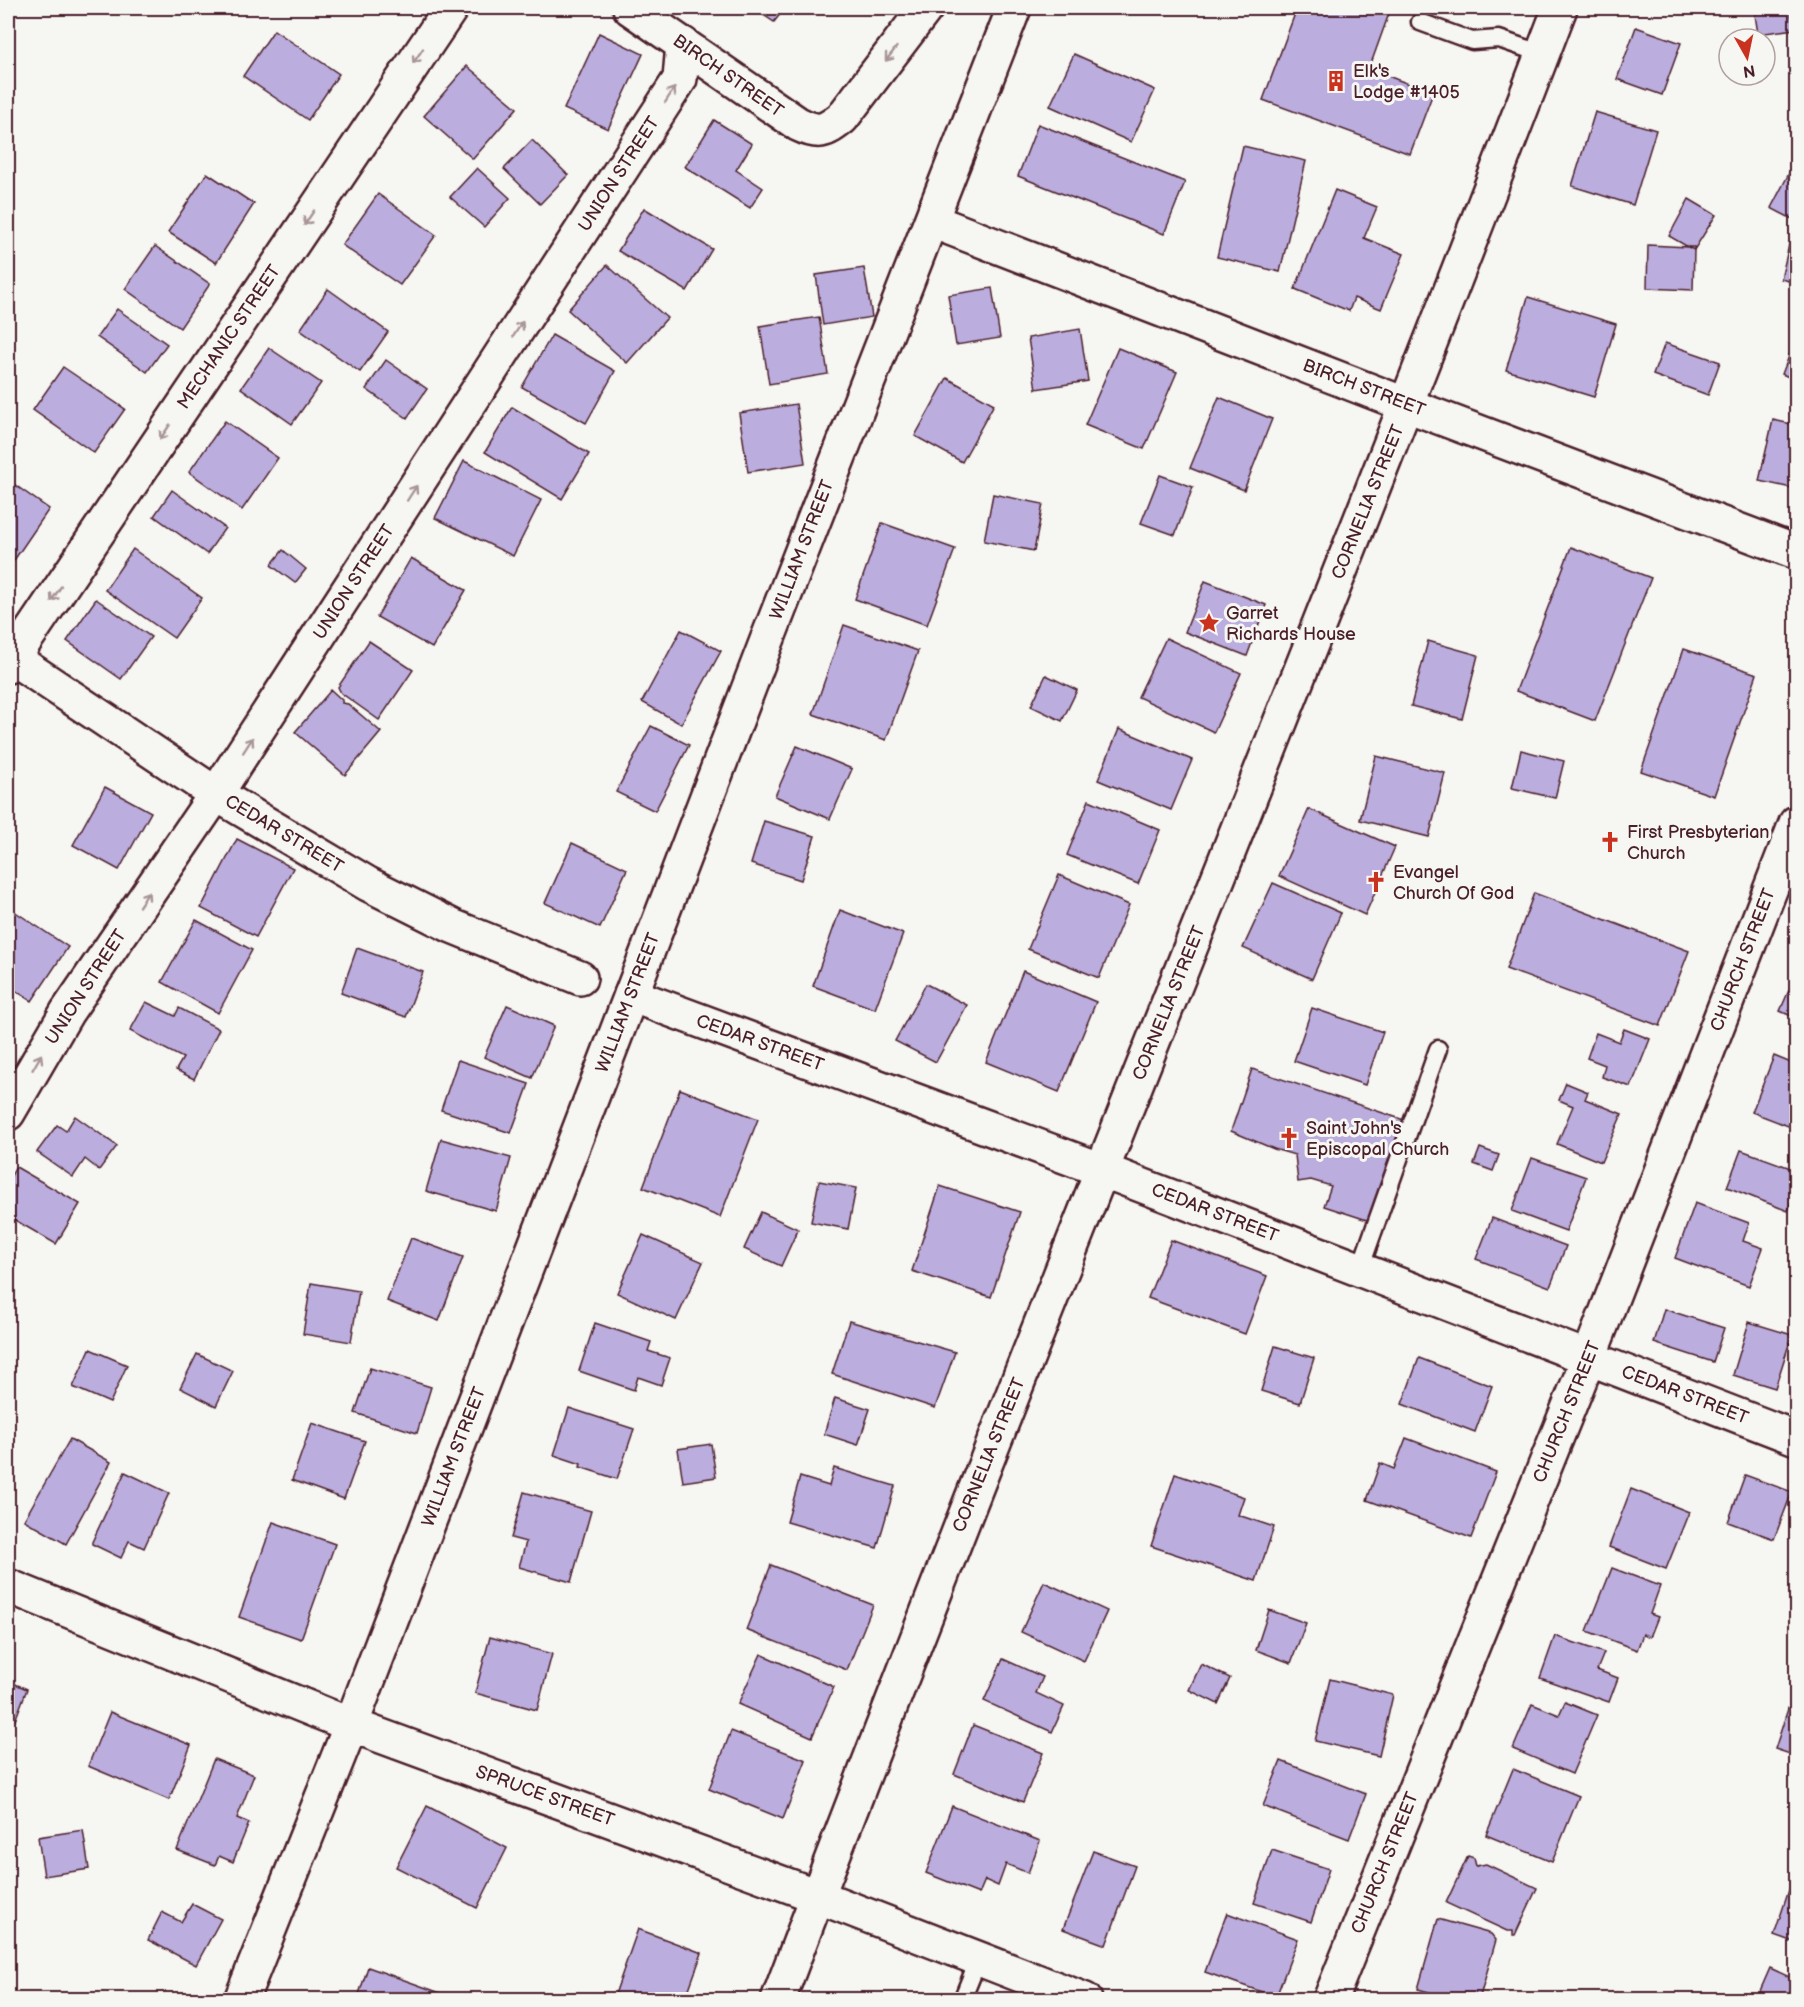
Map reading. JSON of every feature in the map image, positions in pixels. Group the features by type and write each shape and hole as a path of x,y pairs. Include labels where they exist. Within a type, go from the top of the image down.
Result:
{"street":[{"name":"MECHANIC STREET","path":"9,660 451,8"},
{"name":"BIRCH STREET","path":"630,8 798,124 814,131 828,129 842,118 926,8"},
{"name":"WILLIAM STREET","path":"241,2000 351,1725 766,643 1014,8"},
{"name":"CORNELIA STREET","path":"778,2000 884,1722 1407,405 1560,8"},
{"name":"UNION STREET","path":"8,1113 67,1012 216,794 680,79 683,44"},
{"name":"BIRCH STREET","path":"932,221 1407,405 1797,552"},
{"name":"CEDAR STREET","path":"9,660 216,794 378,889 452,926 580,978"},
{"name":"CHURCH STREET","path":"1330,2000 1589,1357 1797,823"},
{"name":"CEDAR STREET","path":"631,995 1102,1170 1797,1438"},
{"name":"SPRUCE STREET","path":"8,1586 351,1725 817,1896 1085,2000"}],"lane":[{"path":"1420,22 1472,41 1499,39 1542,54"},
{"path":"1360,1269 1438,1049"},
{"path":"962,2000 979,1959"}],"building":[{"path":"753,8 785,8 774,22"},
{"name":"Elk's Lodge #1405","path":"1297,8 1391,8 1369,69 1433,93 1410,154 1263,100"},
{"path":"1754,8 1790,8 1794,29 1777,31 1777,27 1757,27"},
{"path":"1636,27 1681,43 1662,95 1617,79"},
{"path":"274,30 339,74 308,120 243,76"},
{"path":"599,33 643,54 608,129 564,109"},
{"path":"1074,54 1155,90 1131,142 1050,106"},
{"path":"467,66 517,108 473,159 424,116"},
{"path":"1595,112 1656,130 1633,205 1572,186"},
{"path":"714,120 752,144 736,170 763,188 750,208 685,167"},
{"path":"1038,124 1185,182 1164,234 1018,176"},
{"path":"532,140 568,175 540,204 504,169"},
{"path":"1243,146 1306,161 1280,272 1217,257"},
{"path":"1796,160 1796,221 1771,208"},
{"path":"477,168 510,198 484,227 450,197"},
{"path":"207,173 254,204 216,263 168,232"},
{"path":"1335,190 1377,207 1364,238 1404,254 1381,309 1354,298 1349,311 1295,289"},
{"path":"378,194 436,235 400,285 342,245"},
{"path":"1689,199 1716,215 1694,250 1694,247 1688,247 1669,236"},
{"path":"644,208 712,249 687,291 618,251"},
{"path":"1648,245 1688,247 1694,250 1693,290 1647,288"},
{"path":"1789,245 1796,247 1796,283 1781,279"},
{"path":"155,246 210,284 180,328 125,289"},
{"path":"607,265 667,318 627,363 568,310"},
{"path":"864,268 872,317 823,325 816,275"},
{"path":"992,288 1000,338 956,345 948,295"},
{"path":"328,289 388,332 360,372 300,330"},
{"path":"1528,297 1616,324 1594,397 1506,370"},
{"path":"117,309 167,344 147,372 97,337"},
{"path":"819,317 828,374 769,384 760,326"},
{"path":"1080,329 1088,381 1036,389 1028,338"},
{"path":"552,335 615,371 586,423 522,387"},
{"path":"1796,338 1796,380 1782,374"},
{"path":"1665,343 1720,362 1708,395 1653,375"},
{"path":"269,348 321,383 292,424 241,388"},
{"path":"1118,348 1177,372 1144,449 1085,425"},
{"path":"386,360 427,389 407,418 366,389"},
{"path":"63,367 125,409 94,453 33,410"},
{"path":"947,378 994,404 962,462 915,436"},
{"path":"1219,397 1272,419 1244,490 1190,468"},
{"path":"796,404 805,463 748,472 739,413"},
{"path":"512,407 589,454 562,499 485,452"},
{"path":"1773,420 1796,425 1796,489 1759,481"},
{"path":"225,421 278,458 242,510 189,472"},
{"path":"464,461 541,500 513,556 435,518"},
{"path":"1160,475 1193,487 1175,535 1141,523"},
{"path":"8,480 49,509 8,569"},
{"path":"172,490 225,528 207,554 154,516"},
{"path":"993,494 1043,504 1034,551 984,541"},
{"path":"882,523 955,549 927,625 855,599"},
{"path":"1571,547 1651,578 1595,721 1516,691"},
{"path":"133,549 202,598 174,638 105,590"},
{"path":"283,550 306,569 295,583 271,565"},
{"path":"411,558 466,590 432,648 377,617"},
{"path":"1205,581 1266,605 1247,656 1185,632"},
{"path":"96,599 151,637 121,679 67,641"},
{"path":"844,625 918,651 886,740 813,714"},
{"path":"681,630 721,651 681,724 642,702"},
{"path":"1166,638 1241,673 1214,732 1138,697"},
{"path":"369,641 413,670 379,720 341,693 338,687"},
{"path":"1428,641 1478,655 1462,719 1411,706"},
{"path":"1684,649 1757,674 1714,796 1641,771"},
{"path":"1046,675 1077,690 1062,721 1031,706"},
{"path":"331,690 342,700 342,703 348,704 381,732 345,775 295,732"},
{"path":"651,726 689,745 655,811 616,792"},
{"path":"1119,729 1192,760 1171,810 1098,780"},
{"path":"797,746 852,769 830,819 775,796"},
{"path":"1521,750 1564,761 1555,798 1512,788"},
{"path":"1376,756 1445,773 1429,837 1360,820"},
{"path":"105,787 151,812 119,870 73,845"},
{"path":"1089,800 1160,830 1138,884 1067,855"},
{"path":"1309,809 1395,847 1365,915 1279,876"},
{"path":"764,821 815,836 801,880 751,864"},
{"path":"237,839 293,868 256,937 201,908"},
{"path":"572,843 627,869 600,928 545,903"},
{"path":"1059,875 1129,905 1099,978 1028,949"},
{"path":"1273,883 1341,913 1312,979 1243,948"},
{"path":"1534,893 1689,951 1660,1026 1506,969"},
{"path":"8,907 68,947 32,1001 8,986"},
{"path":"840,910 903,934 875,1009 813,986"},
{"path":"196,920 252,950 218,1013 162,982"},
{"path":"357,948 423,972 406,1017 341,993"},
{"path":"1023,971 1096,1002 1059,1092 986,1062"},
{"path":"1796,974 1796,1018 1780,1011"},
{"path":"926,984 967,1005 936,1062 895,1041"},
{"path":"146,1002 175,1016 179,1008 219,1029 194,1079 176,1070 183,1058 130,1031"},
{"path":"507,1005 554,1026 532,1078 484,1057"},
{"path":"1312,1008 1383,1032 1365,1085 1294,1061"},
{"path":"1624,1029 1650,1039 1631,1087 1602,1077 1605,1065 1587,1058 1596,1033 1619,1042"},
{"path":"1774,1056 1796,1065 1796,1129 1752,1112"},
{"path":"458,1060 529,1084 511,1133 441,1110"},
{"path":"1252,1069 1404,1120 1370,1221 1324,1206 1331,1186 1311,1180 1298,1182 1295,1155 1231,1131"},
{"path":"1566,1083 1588,1092 1585,1099 1622,1114 1601,1162 1557,1144 1573,1106 1559,1100"},
{"path":"680,1089 758,1119 720,1217 643,1187"},
{"path":"75,1116 117,1146 99,1170 85,1159 73,1177 37,1152 57,1125 66,1131"},
{"path":"441,1139 511,1158 496,1211 426,1191"},
{"path":"1480,1148 1499,1155 1493,1171 1474,1164"},
{"path":"1741,1150 1796,1170 1796,1187 1788,1211 1727,1187"},
{"path":"1532,1158 1586,1177 1566,1231 1512,1211"},
{"path":"16,1167 80,1204 56,1244 8,1216 8,1181"},
{"path":"819,1181 856,1188 848,1229 811,1222"},
{"path":"940,1186 1020,1212 991,1297 912,1271"},
{"path":"1695,1203 1749,1223 1743,1241 1763,1248 1749,1286 1675,1258"},
{"path":"761,1212 798,1229 781,1266 744,1249"},
{"path":"1492,1218 1566,1246 1550,1287 1476,1259"},
{"path":"643,1235 703,1262 676,1320 617,1293"},
{"path":"411,1238 463,1257 439,1321 387,1301"},
{"path":"1171,1240 1267,1276 1245,1334 1148,1298"},
{"path":"311,1283 359,1291 351,1342 303,1334"},
{"path":"1664,1309 1724,1328 1713,1362 1654,1343"},
{"path":"849,1321 955,1352 935,1408 832,1374"},
{"path":"1749,1322 1792,1335 1775,1388 1733,1375"},
{"path":"595,1323 651,1342 648,1351 670,1358 661,1385 638,1377 634,1390 579,1371"},
{"path":"1275,1346 1314,1358 1300,1403 1261,1391"},
{"path":"90,1349 127,1365 110,1403 73,1387"},
{"path":"197,1354 233,1371 216,1406 180,1388"},
{"path":"1419,1358 1492,1386 1475,1432 1402,1404"},
{"path":"370,1368 431,1387 417,1433 355,1413"},
{"path":"835,1398 870,1409 858,1445 824,1434"},
{"path":"569,1408 634,1429 617,1479 580,1467 581,1464 554,1455"},
{"path":"312,1423 365,1441 344,1499 292,1480"},
{"path":"1406,1438 1496,1472 1471,1538 1367,1500 1380,1463 1394,1469"},
{"path":"70,1439 111,1462 66,1544 24,1520"},
{"path":"711,1444 716,1477 683,1482 678,1449"},
{"path":"834,1468 895,1486 877,1548 787,1522 800,1477 829,1486"},
{"path":"125,1472 169,1493 144,1548 129,1541 121,1558 92,1542"},
{"path":"1175,1474 1244,1497 1238,1515 1274,1527 1256,1581 1151,1546"},
{"path":"1745,1475 1792,1492 1774,1539 1728,1522"},
{"path":"1631,1489 1689,1512 1666,1569 1609,1547"},
{"path":"524,1492 591,1511 571,1582 519,1567 526,1542 511,1538"},
{"path":"273,1522 335,1544 301,1639 239,1617"},
{"path":"771,1565 873,1605 847,1670 746,1630"},
{"path":"1612,1568 1660,1586 1650,1614 1658,1617 1650,1637 1643,1634 1637,1650 1587,1631"},
{"path":"1044,1582 1107,1611 1084,1661 1021,1632"},
{"path":"1269,1610 1306,1623 1291,1663 1256,1650"},
{"path":"1555,1636 1604,1653 1597,1670 1618,1678 1609,1702 1540,1678"},
{"path":"490,1637 552,1654 537,1710 475,1693"},
{"path":"761,1654 834,1687 812,1737 738,1704"},
{"path":"1003,1659 1043,1677 1036,1693 1064,1706 1052,1732 984,1701"},
{"path":"1201,1664 1230,1678 1218,1704 1189,1690"},
{"path":"1330,1679 1393,1695 1379,1756 1315,1741"},
{"path":"8,1681 27,1689 8,1739"},
{"path":"1796,1684 1796,1756 1775,1749"},
{"path":"1565,1702 1597,1715 1572,1774 1513,1749 1532,1704 1559,1715"},
{"path":"110,1712 191,1745 169,1800 88,1766"},
{"path":"973,1725 1043,1753 1023,1802 954,1774"},
{"path":"731,1731 806,1760 783,1819 709,1789"},
{"path":"214,1759 254,1775 237,1818 249,1823 233,1862 219,1856 215,1865 177,1850"},
{"path":"1281,1761 1366,1794 1349,1839 1263,1806"},
{"path":"1513,1769 1579,1796 1552,1862 1486,1835"},
{"path":"427,1806 507,1848 477,1908 396,1867"},
{"path":"952,1806 1040,1841 1028,1873 1006,1864 998,1886 985,1880 979,1894 926,1873"},
{"path":"83,1830 89,1869 44,1876 38,1837"},
{"path":"1272,1850 1329,1869 1311,1922 1254,1903"},
{"path":"1093,1851 1135,1866 1106,1945 1063,1929"},
{"path":"1468,1856 1474,1858 1476,1866 1486,1864 1537,1888 1515,1935 1513,1931 1507,1931 1446,1903"},
{"path":"1791,1884 1796,1885 1796,1943 1774,1935"},
{"path":"192,1904 221,1919 196,1965 148,1940 162,1912 181,1922"},
{"path":"1227,1913 1298,1939 1276,1997 1205,1972"},
{"path":"1438,1919 1491,1934 1496,1940 1479,2000 1457,2000 1418,1989"},
{"path":"638,1929 702,1953 685,2000 613,2000"},
{"path":"368,1967 446,1995 444,2000 357,2000"},
{"path":"1770,1968 1796,1980 1796,2000 1756,2000"}],"place":[{"name":"Elk's Lodge #1405","path":"1336,81"},
{"name":"Garret Richards House","path":"1209,623"},
{"name":"First Presbyterian Church","path":"1610,842"},
{"name":"Evangel Church Of God","path":"1376,882"},
{"name":"Saint John's Episcopal Church","path":"1289,1138"}]}
